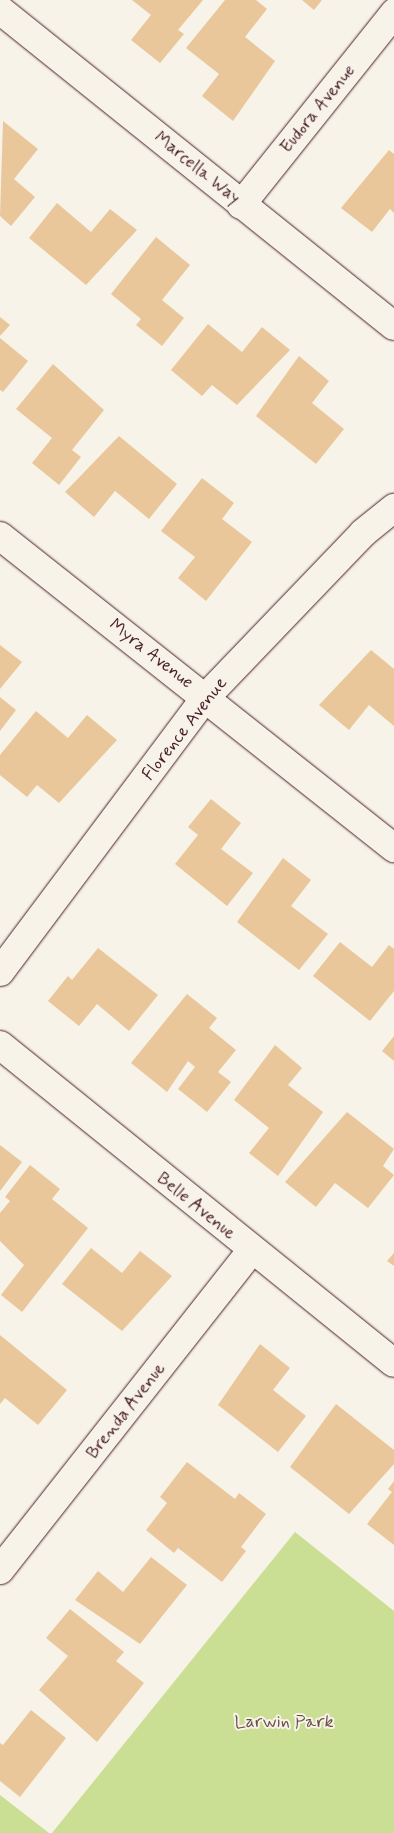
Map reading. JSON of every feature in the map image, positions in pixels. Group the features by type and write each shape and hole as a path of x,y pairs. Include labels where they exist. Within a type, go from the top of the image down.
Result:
{"street":[{"name":"Marcella Way","path":"0,10 394,326"},
{"name":"Eudora Avenue","path":"241,205 394,13"},
{"name":"Florence Avenue","path":"0,972 206,697 363,533 394,508"},
{"name":"Myra Avenue","path":"0,536 206,697 394,848"},
{"name":"Belle Avenue","path":"0,1045 251,1251 394,1363"},
{"name":"Brenda Avenue","path":"0,1570 251,1251"}],"green space":[{"name":"Larwin Park","path":"295,1532 394,1611 394,1833 52,1833"},
{"path":"0,1795 49,1833 0,1833"}],"building":[{"path":"132,0 203,0 178,30 184,34 160,63 131,40 151,15"},
{"path":"225,0 256,0 267,9 245,37 275,61 233,121 202,96 219,74 186,48"},
{"path":"302,0 322,0 314,10"},
{"path":"3,121 38,149 14,179 35,197 11,226 0,216"},
{"path":"389,150 394,154 394,213 390,209 372,232 341,208"},
{"path":"57,203 91,232 110,209 137,230 86,285 29,238"},
{"path":"156,237 190,265 162,300 184,318 162,346 136,325 141,319 111,294"},
{"path":"0,317 10,325 0,336"},
{"path":"208,324 242,352 262,327 290,350 237,405 212,385 202,396 171,370"},
{"path":"0,338 28,361 3,392 0,390"},
{"path":"299,356 329,381 312,403 344,429 316,464 256,416"},
{"path":"53,364 104,410 72,450 81,457 59,485 32,463 52,438 16,409"},
{"path":"119,436 177,484 149,519 115,491 94,517 65,492"},
{"path":"202,478 234,503 222,519 252,542 206,601 178,578 195,557 161,531"},
{"path":"0,645 22,662 0,689"},
{"path":"371,650 394,669 394,726 369,705 349,730 319,705"},
{"path":"0,697 16,710 0,731"},
{"path":"36,711 68,738 87,715 117,740 59,803 37,785 27,797 0,775 0,755"},
{"path":"211,799 241,823 221,849 253,873 227,906 175,864 198,835 188,827"},
{"path":"283,858 311,880 291,906 328,934 299,970 237,922"},
{"path":"340,942 372,967 389,945 394,949 394,991 370,1021 313,976"},
{"path":"98,948 158,995 129,1031 97,1004 79,1026 48,1001 68,976 72,980"},
{"path":"187,994 217,1018 209,1028 236,1050 218,1072 231,1082 207,1112 178,1089 195,1067 188,1061 167,1092 131,1063"},
{"path":"394,1036 394,1061 382,1051"},
{"path":"275,1045 302,1068 288,1085 323,1112 278,1176 249,1153 269,1128 234,1100"},
{"path":"347,1112 394,1149 383,1166 394,1175 368,1208 335,1183 316,1207 285,1182"},
{"path":"0,1145 22,1162 0,1191"},
{"path":"30,1165 60,1189 52,1199 88,1228 22,1312 1,1295 24,1265 0,1241 0,1213 10,1201 5,1197"},
{"path":"91,1248 122,1273 140,1251 172,1276 122,1331 62,1284"},
{"path":"394,1253 394,1266 387,1261"},
{"path":"0,1335 67,1390 38,1425 5,1398 0,1404"},
{"path":"260,1344 290,1368 273,1390 306,1416 278,1452 218,1405"},
{"path":"336,1404 394,1450 394,1464 349,1514 290,1467"},
{"path":"187,1462 235,1499 239,1493 266,1514 241,1547 246,1551 222,1582 178,1548 174,1553 146,1530 167,1503 160,1497"},
{"path":"394,1481 394,1545 367,1524 392,1492 388,1489"},
{"path":"151,1557 187,1585 140,1644 75,1600 98,1571 123,1592"},
{"path":"70,1609 124,1652 116,1661 144,1683 97,1742 39,1690 68,1656 46,1638"},
{"path":"31,1710 66,1738 20,1797 0,1781 0,1743 3,1745"}]}
